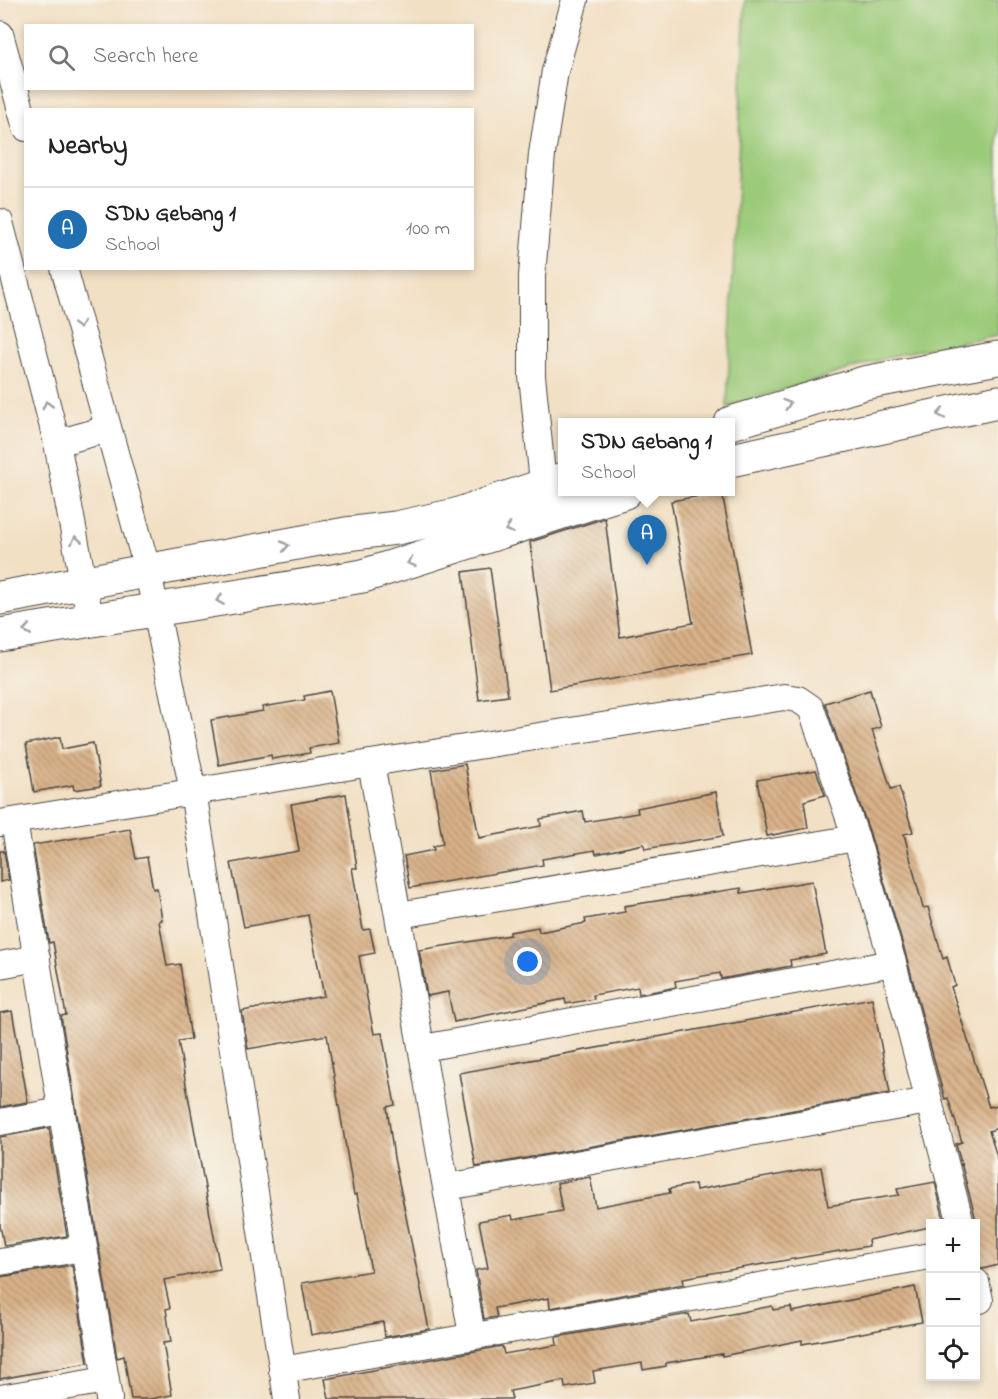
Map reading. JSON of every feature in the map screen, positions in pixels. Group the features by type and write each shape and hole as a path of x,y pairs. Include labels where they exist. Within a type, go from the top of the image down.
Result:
{"street":[{"path":"551,493 532,376 532,276 542,154 555,71 575,0"},
{"path":"0,34 24,121"},
{"path":"0,222 57,443 90,618"},
{"path":"65,270 148,572 194,791 287,1399"},
{"path":"735,422 864,383 998,358"},
{"path":"735,459 998,402"},
{"path":"57,443 107,429"},
{"path":"0,598 446,517 551,493"},
{"path":"0,635 90,618 157,610 363,576 551,493"},
{"path":"0,1398 107,1390 82,1248 37,958 7,822 784,697 798,699 811,708 856,838 893,963 960,1219"},
{"path":"371,763 472,1335"},
{"path":"399,915 856,838"},
{"path":"0,965 37,958"},
{"path":"423,1048 893,963"},
{"path":"447,1187 928,1101"},
{"path":"0,1122 61,1111"},
{"path":"0,1262 82,1248"},
{"path":"282,1370 926,1257"}],"green space":[{"path":"745,0 998,0 998,335 899,354 727,407"}],"building":[{"path":"699,496 723,496 752,655 550,690 530,542 605,518 620,637 693,623 671,501"},
{"path":"490,568 508,696 479,700 463,572"},
{"path":"870,690 881,727 872,730 891,789 899,787 913,832 904,834 923,908 928,907 943,959 947,957 955,985 951,987 989,1107 998,1105 998,1128 989,1131 998,1160 998,1265 980,1268 980,1219 976,1219 956,1144 962,1142 948,1098 945,1099 870,834 825,703"},
{"path":"330,691 339,743 309,748 310,753 272,759 271,755 219,765 211,720 263,711 262,707 305,700 304,696"},
{"path":"60,737 62,749 93,743 101,786 74,790 73,785 34,792 26,744"},
{"path":"465,764 479,838 541,826 540,819 583,811 585,822 638,813 637,808 716,792 723,836 645,849 644,844 596,854 595,850 542,859 543,865 410,888 404,856 434,850 433,846 443,844 431,770"},
{"path":"816,770 825,795 804,801 808,828 767,836 757,780"},
{"path":"346,794 357,868 352,868 363,930 370,929 375,953 359,956 374,1034 382,1033 395,1105 387,1107 394,1158 429,1329 385,1337 383,1322 311,1335 302,1283 371,1271 357,1194 354,1195 327,1035 248,1049 242,1011 324,996 308,915 244,927 231,863 299,851 291,804"},
{"path":"130,829 136,859 147,857 153,889 157,888 162,920 159,921 167,966 180,964 191,1039 178,1041 220,1269 164,1280 170,1308 166,1309 171,1342 163,1343 172,1395 150,1399 131,1399 124,1356 117,1358 61,1016 66,1015 53,942 49,943 33,845"},
{"path":"0,851 4,851 9,880 0,882"},
{"path":"812,881 826,954 790,960 791,966 721,979 720,973 675,981 676,987 662,990 639,994 638,987 593,995 594,999 566,1004 565,999 454,1022 448,992 427,996 419,950 510,935 510,932 538,927 539,932 586,923 585,919 625,912 624,906 741,888 741,893"},
{"path":"872,998 890,1093 476,1167 459,1073"},
{"path":"12,1011 28,1102 0,1107 0,1013"},
{"path":"49,1128 67,1236 4,1246 0,1225 0,1137"},
{"path":"821,1167 828,1206 899,1195 897,1189 935,1182 944,1219 926,1219 926,1228 868,1240 869,1246 683,1278 684,1284 550,1308 549,1298 495,1308 497,1317 484,1319 476,1270 488,1268 479,1221 512,1215 513,1220 562,1211 557,1183 590,1177 596,1207 670,1193 669,1189 695,1184 696,1190"},
{"path":"72,1265 88,1363 0,1379 0,1277"},
{"path":"915,1287 922,1322 802,1344 802,1340 722,1356 722,1354 666,1363 666,1366 643,1370 642,1363 593,1371 595,1383 565,1388 564,1381 510,1391 512,1399 329,1399 325,1379 502,1346 504,1354 557,1345 556,1337 689,1314 691,1322 772,1306 773,1310 791,1307 792,1312"}],"place":[{"name":"SDN Gebang 1","path":"647,565"}]}
